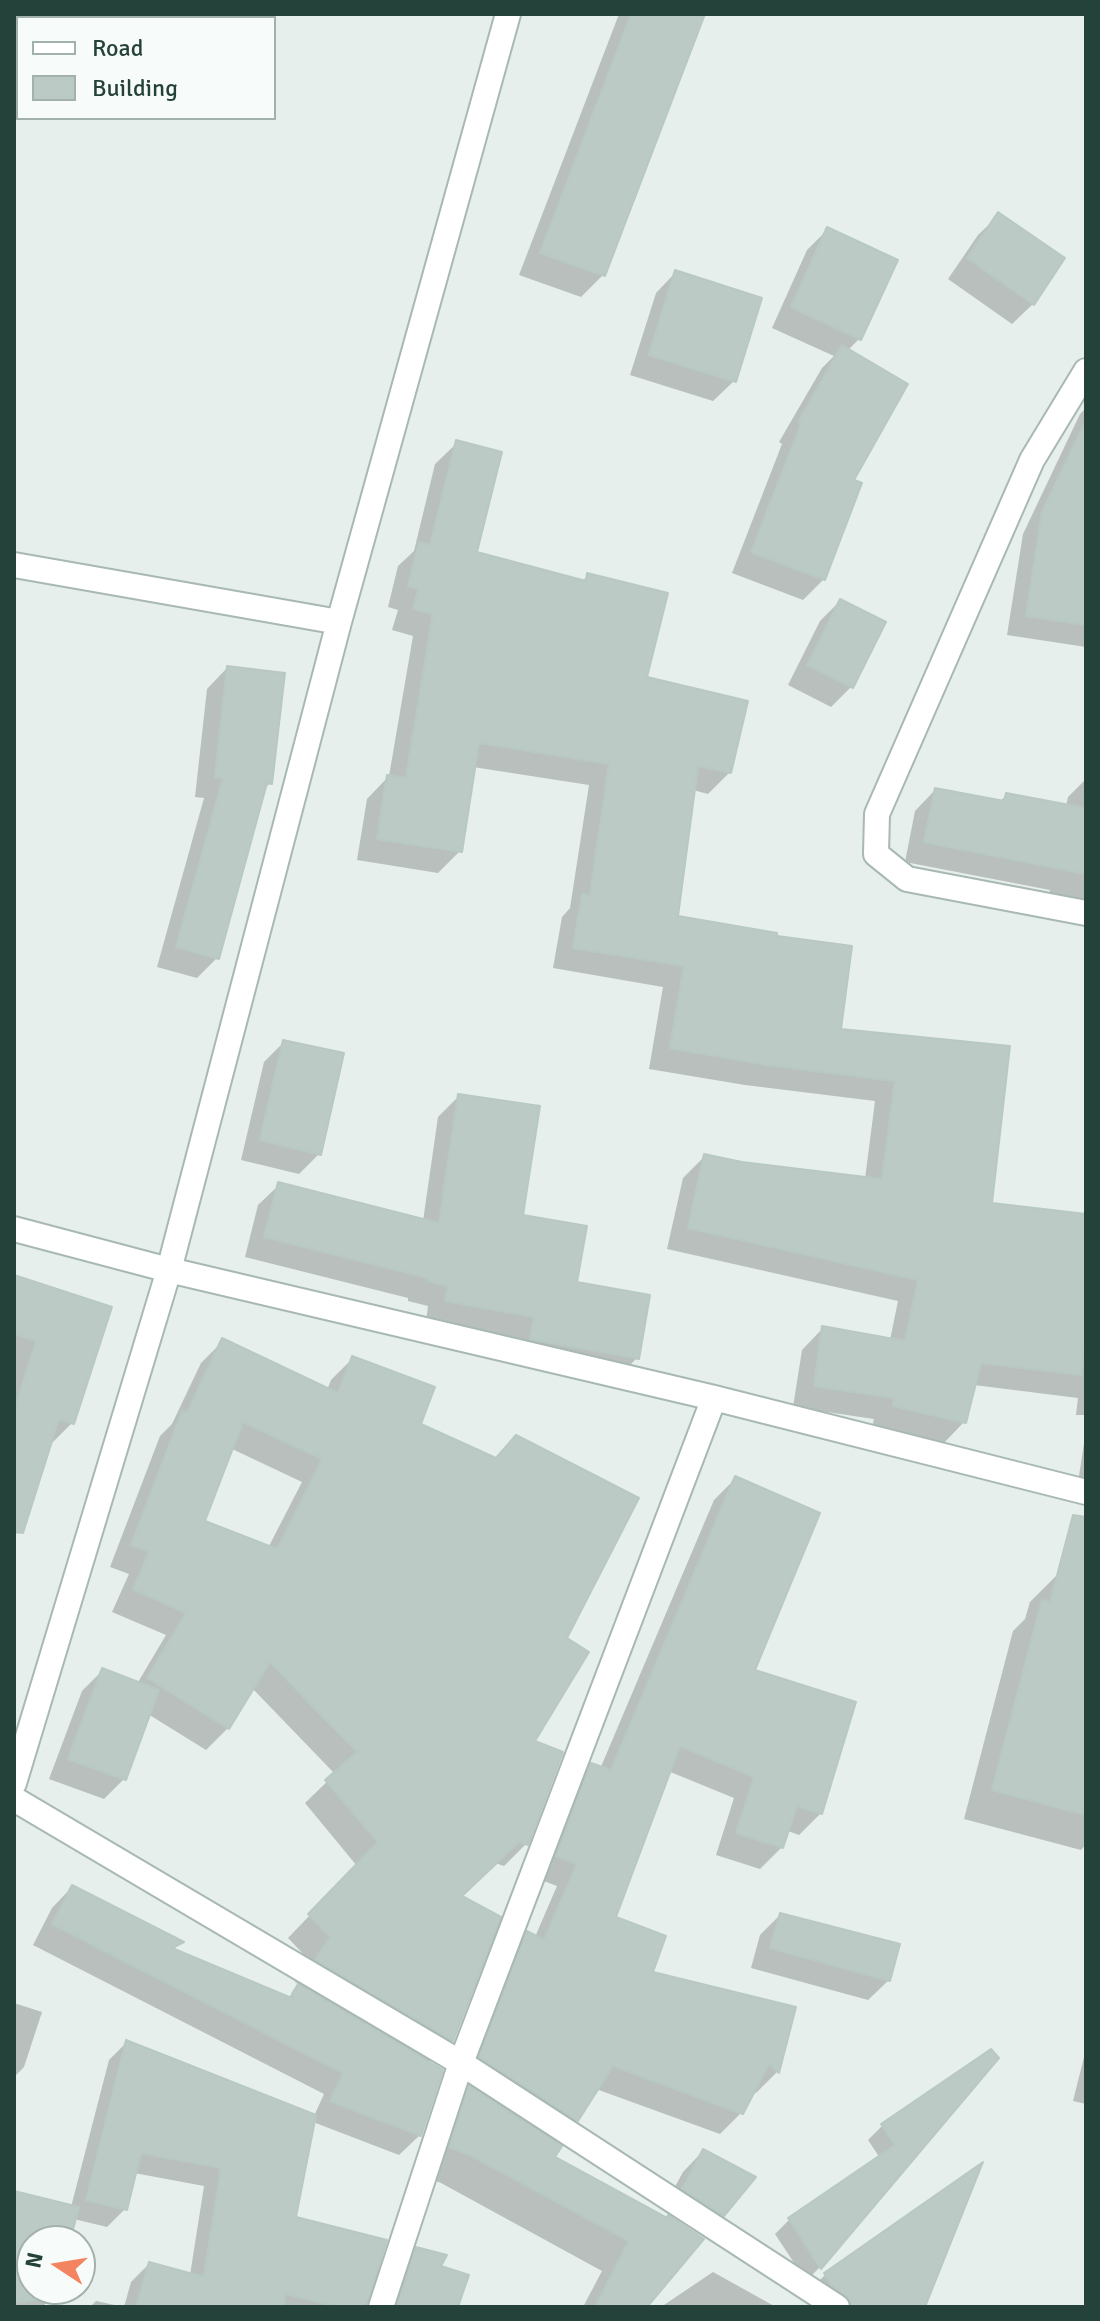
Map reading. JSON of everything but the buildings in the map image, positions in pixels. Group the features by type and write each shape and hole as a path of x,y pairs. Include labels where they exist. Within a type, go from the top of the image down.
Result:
{"street":[{"path":"14,1783 169,1270 339,622 508,14"},
{"path":"1086,371 1032,460 877,814 876,854 907,879 1086,913"},
{"path":"14,565 339,622"},
{"path":"14,1229 169,1270 714,1398 1086,1492"},
{"path":"381,2307 461,2063 714,1398"},
{"path":"14,1799 461,2063 837,2307"}]}
